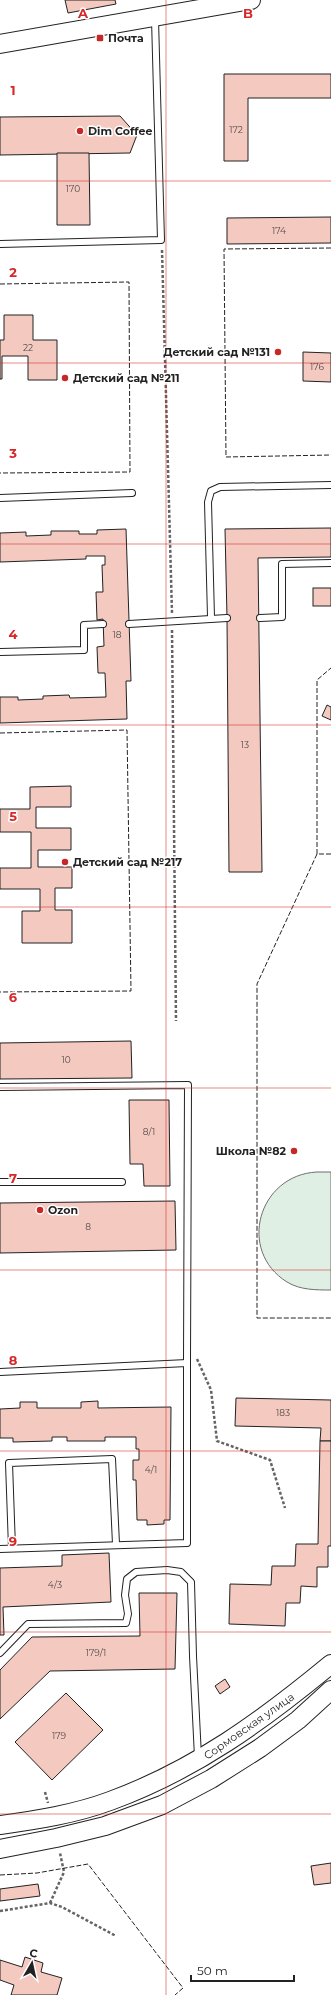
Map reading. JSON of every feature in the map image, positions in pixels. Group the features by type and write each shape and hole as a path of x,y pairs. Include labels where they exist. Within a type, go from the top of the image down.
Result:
{"main road":[{"path":"0,44 251,0"},
{"name":"Сормовская улица","path":"0,1825 51,1818 109,1802 159,1781 199,1761 227,1744 279,1707 331,1664"},
{"name":"Сормовская улица","path":"0,1849 56,1838 105,1826 162,1805 211,1779 260,1748 298,1720 331,1690"}],"lane":[{"path":"0,244 161,240 155,16"},
{"path":"212,617 208,502 210,491 220,487 331,485"},
{"path":"0,498 132,493"},
{"path":"260,618 282,617 282,564 331,563"},
{"path":"129,624 172,622 212,617 227,618"},
{"path":"0,652 84,650 84,625 103,624"},
{"path":"0,1087 188,1085 187,1543 116,1544 0,1549"},
{"path":"0,1182 122,1182"},
{"path":"0,1372 187,1363"},
{"path":"12,1548 9,1463 112,1459 116,1544"},
{"path":"0,1653 28,1624 126,1623 128,1614 125,1595 127,1579 136,1572 167,1570 181,1572 191,1582 199,1761"}],"path":[{"path":"187,1334 211,1390 217,1441 270,1460 286,1508"},
{"path":"0,1911 50,1903 62,1907 116,1936"}],"green space":[{"path":"317,1172 331,1172 331,1290 314,1290 303,1288 287,1282 272,1268 262,1252 259,1234 261,1216 268,1200 280,1186 297,1176"}],"building":[{"path":"65,0 115,0 116,4 68,13"},
{"path":"224,74 331,74 331,98 248,98 248,161 224,161"},
{"path":"120,116 137,135 130,153 0,155 0,117"},
{"path":"57,153 89,153 90,225 57,225"},
{"path":"331,217 331,243 227,244 227,218"},
{"path":"4,315 33,315 33,340 57,340 57,380 28,380 28,356 2,356 2,379 0,379 0,340 4,340"},
{"path":"303,352 331,353 331,382 303,381"},
{"path":"331,528 331,557 258,558 262,872 229,872 225,529"},
{"path":"126,529 131,681 126,681 127,719 0,723 0,697 18,697 18,700 43,699 43,696 69,695 70,698 106,697 105,673 98,673 97,647 104,646 103,619 97,620 96,592 103,592 102,565 105,565 105,556 86,556 86,559 0,562 0,533 26,532 26,536 51,535 51,531 79,531 79,534 97,534 97,530"},
{"path":"313,588 331,588 331,606 313,606"},
{"path":"327,705 331,707 331,720 322,716"},
{"path":"71,786 71,807 36,807 36,828 71,828 71,850 38,850 38,867 72,867 72,888 55,888 55,910 72,910 72,943 22,943 22,911 40,911 40,889 0,889 0,868 31,868 31,832 0,832 0,809 30,809 30,787"},
{"path":"131,1041 132,1078 0,1079 0,1043"},
{"path":"129,1100 169,1100 170,1186 144,1186 143,1164 130,1164"},
{"path":"175,1201 176,1250 0,1253 0,1203"},
{"path":"236,1398 331,1400 331,1441 320,1441 321,1428 235,1426"},
{"path":"98,1401 98,1408 171,1407 170,1520 164,1520 164,1524 147,1525 147,1520 137,1520 136,1480 133,1480 133,1460 139,1460 139,1449 136,1449 136,1437 105,1437 105,1441 67,1441 67,1437 52,1437 52,1441 13,1442 13,1438 0,1438 0,1409 20,1408 20,1402 37,1402 37,1408 81,1408 81,1402"},
{"path":"320,1441 331,1441 331,1546 328,1546 328,1567 317,1567 317,1587 301,1586 300,1603 286,1603 285,1626 229,1624 230,1584 271,1585 272,1566 295,1566 296,1544 318,1544"},
{"path":"109,1553 111,1602 3,1607 4,1635 0,1635 0,1568 62,1566 62,1555"},
{"path":"139,1593 177,1593 175,1669 50,1671 0,1719 0,1670 32,1637 140,1636"},
{"path":"225,1679 230,1687 220,1694 215,1686"},
{"path":"66,1693 103,1730 52,1780 15,1742"},
{"path":"331,1863 331,1883 314,1885 311,1866"},
{"path":"38,1884 40,1896 0,1901 0,1889"},
{"path":"25,1957 43,1963 41,1972 62,1978 57,1995 11,1995 14,1985 0,1980 0,1960 22,1967"}],"fence":[{"path":"331,248 224,249 226,457 331,455"},
{"path":"0,284 129,282 130,472 0,473"},
{"path":"317,854 317,680 331,668"},
{"path":"0,733 127,730 131,991 0,992"},
{"path":"331,854 317,854 257,984 257,1318 331,1318"},
{"path":"0,1875 37,1873 88,1864 183,1988 175,1995"}],"place":[{"name":"Почта","path":"100,38"},
{"name":"Dim Coffee","path":"80,131"},
{"name":"Детский сад №131","path":"278,352"},
{"name":"Детский сад №211","path":"65,378"},
{"name":"Детский сад №217","path":"65,862"},
{"name":"Школа №82","path":"294,1151"},
{"name":"Ozon","path":"40,1210"}]}
